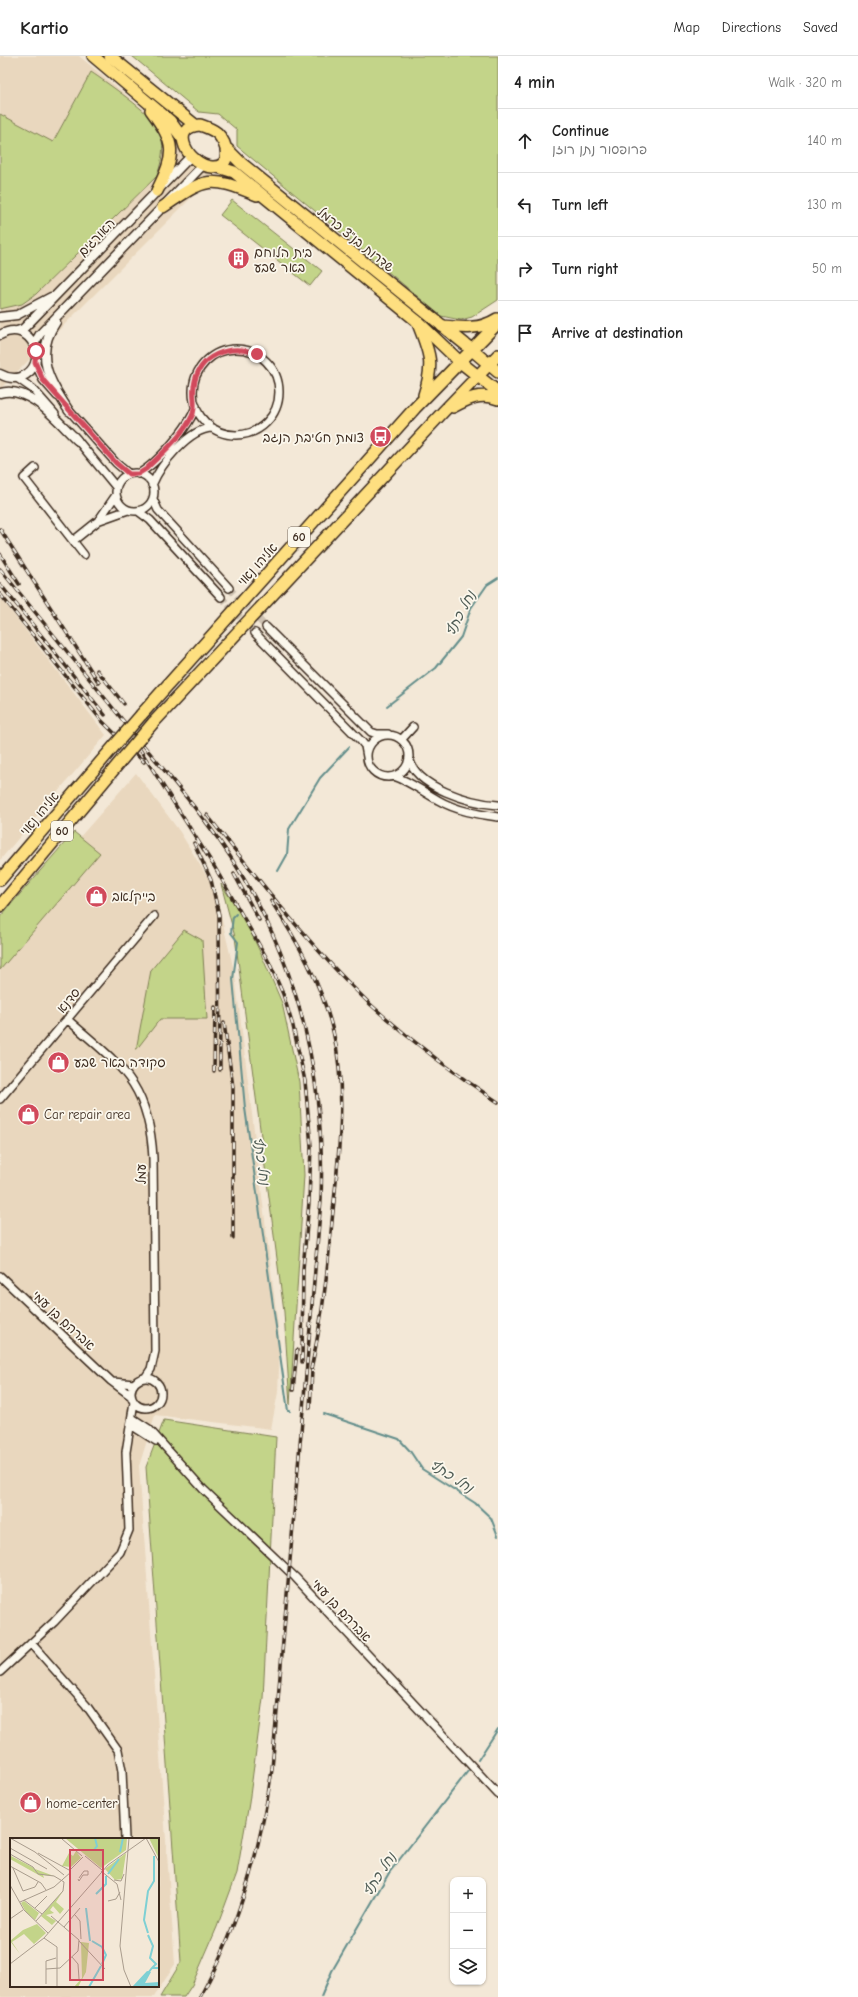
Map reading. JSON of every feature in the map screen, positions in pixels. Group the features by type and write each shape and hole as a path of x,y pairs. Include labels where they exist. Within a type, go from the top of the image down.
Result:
{"main road":[{"path":"93,56 170,120 183,139 187,152 191,156 203,165 218,167 224,163 227,157 227,149 223,140 217,133 209,128 195,125 110,56"},
{"path":"142,96 166,130 169,138 171,160 157,191"},
{"path":"183,139 186,129 195,125"},
{"name":"שדרות בנ\"צ כרמל","path":"227,149 241,163 498,372"},
{"name":"שדרות בנ\"צ כרמל","path":"218,167 226,168 234,172 416,321 459,361 498,392"},
{"path":"163,207 192,188 213,181 230,184 268,200"},
{"path":"442,326 471,328 483,326 498,318"},
{"path":"415,408 423,398 431,368 428,350 416,321"},
{"name":"60","path":"459,361 498,323"},
{"name":"60","path":"0,906 153,723 498,355"},
{"name":"אליהו נאוי","path":"0,880 141,715 415,408 459,361"},
{"path":"443,412 469,398 478,396 498,399"}],"street":[{"name":"האורגים","path":"17,331 30,324 191,156"},
{"name":"האורגים","path":"34,344 40,334 66,306 203,165"},
{"path":"0,317 17,315 30,310 50,298 67,284"},
{"path":"66,306 52,327 47,338 45,364 50,381 69,410"},
{"path":"0,380 15,378 27,374 35,362 37,355 34,344 27,336 17,331 1,334"},
{"path":"152,485 162,466 191,436 202,429 213,428 230,434 243,434 256,430 267,422 277,405 279,392 277,379 272,367 262,357 250,351 237,349 219,352 206,362 197,374 193,387 196,406 203,418 213,428"},
{"path":"35,362 43,380 116,463 129,474"},
{"path":"0,374 15,378 33,389 116,487"},
{"path":"0,393 13,391 31,398 77,440"},
{"path":"138,474 146,469 180,434 191,419 196,406"},
{"path":"35,468 24,478 84,554"},
{"path":"129,474 138,474 147,477 152,485 154,492 153,499 147,507 138,511 128,510 121,506 116,495 116,487 121,479 129,474"},
{"path":"73,541 98,521 116,495"},
{"path":"153,499 158,510 229,588"},
{"path":"98,521 128,510"},
{"path":"138,511 150,520 221,597"},
{"path":"266,627 371,732 377,734 388,734 402,739 406,745 411,767 417,773 442,790 461,799 498,805"},
{"path":"255,634 361,741 365,746 371,769 376,773 388,777 394,776 405,770 409,758"},
{"path":"402,739 413,727"},
{"path":"367,756 368,750 375,739 388,734"},
{"path":"394,776 411,783 437,800 458,810 498,817"},
{"name":"סדנא","path":"0,1099 154,916"},
{"name":"עמל","path":"67,1019 124,1071 133,1082 146,1110 152,1140 153,1158 154,1361 157,1381"},
{"name":"אברהם בן עמי","path":"0,1276 111,1381 133,1399"},
{"name":"עמל","path":"145,1378 154,1361"},
{"path":"111,1381 134,1384 145,1378 157,1381 161,1389 161,1398 156,1405 148,1408 133,1420"},
{"path":"0,1672 30,1642 54,1622 120,1552 129,1530 126,1452 133,1420 134,1384"},
{"path":"133,1399 140,1407 148,1408"},
{"name":"אברהם בן עמי","path":"133,1420 164,1446 202,1489 295,1577 498,1794"},
{"path":"30,1642 86,1705 118,1750 122,1770 125,1838"}],"shaded area":[{"path":"0,56 79,56 218,171 0,389"},
{"path":"0,597 106,735 0,860"},
{"path":"136,773 180,832 215,890 235,975 280,1343 278,1392 271,1429 155,1415 139,1466 175,1964 154,1997 0,1997 0,928"}],"green space":[{"path":"132,56 498,56 498,300 472,317 461,320 441,316 237,146 237,130 218,114 199,112"},
{"path":"91,72 147,114 158,127 163,146 162,158 157,176 36,294 22,304 0,309 0,114 53,142"},
{"path":"232,200 322,271 310,286 220,215"},
{"path":"74,832 100,853 0,970 0,917"},
{"path":"221,884 246,922 282,1003 299,1082 304,1175 290,1405 284,1312 235,937"},
{"path":"184,930 202,940 207,1019 160,1019 136,1050 151,970"},
{"path":"164,1420 276,1437 263,1698 249,1803 237,1873 217,1927 192,1985 184,1997 160,1997 181,1962 146,1467"}],"waterway":[{"name":"נחל כתף","path":"387,706 436,668 461,637 471,608 487,585 498,578"},
{"name":"נחל כתף","path":"278,871 287,855 289,829 320,778 349,747"},
{"name":"נחל כתף","path":"236,914 233,917 231,933 238,942 233,979 245,1108 288,1411 290,1411"},
{"name":"נחל כתף","path":"324,1414 399,1439 410,1451 422,1469 475,1503 491,1518 498,1536"},
{"name":"נחל כתף","path":"478,1760 498,1729"},
{"name":"נחל כתף","path":"321,1997 332,1971 389,1873 468,1771"}],"tunnel":[{"path":"229,588 266,627"},
{"path":"221,597 255,633"}],"railway":[{"path":"0,529 99,683"},
{"path":"0,554 19,584"},
{"path":"0,569 178,786 219,840 245,881 268,923 286,967 300,1011 311,1057 318,1104 321,1151 321,1200 272,1769 262,1828 255,1857 237,1915 214,1970 200,1997"},
{"path":"0,584 105,715"},
{"path":"0,594 101,720 144,762"},
{"path":"97,670 124,704"},
{"path":"139,748 214,866 269,962 283,994 293,1026 305,1081 311,1146 309,1202 303,1269 302,1362"},
{"path":"207,815 306,936 370,1004 432,1056 498,1102"},
{"path":"194,843 211,880 219,915 220,1070"},
{"path":"234,874 259,920"},
{"path":"271,901 308,963 322,996 333,1031 340,1076 341,1098 338,1166 325,1291 311,1369"},
{"path":"214,1071 215,1007"},
{"path":"224,1023 233,1087 233,1238"},
{"path":"293,1390 297,1350"},
{"path":"310,1408 312,1370"}],"place":[{"name":"בית הלוחם באר שבע","path":"239,259"},
{"name":"צומת חטיבת הנגב","path":"380,437"},
{"name":"בייקלאב","path":"97,896"},
{"name":"סקודה באר שבע","path":"59,1062"},
{"name":"Car repair area","path":"29,1114"},
{"name":"home-center","path":"30,1803"}],"route":[{"path":"36,351 37,355 35,362 37,370 43,380 116,463 129,474 138,474 146,469 188,424 196,406 193,392 195,378 199,370 210,358 219,352 231,349 250,351 257,354"}]}
